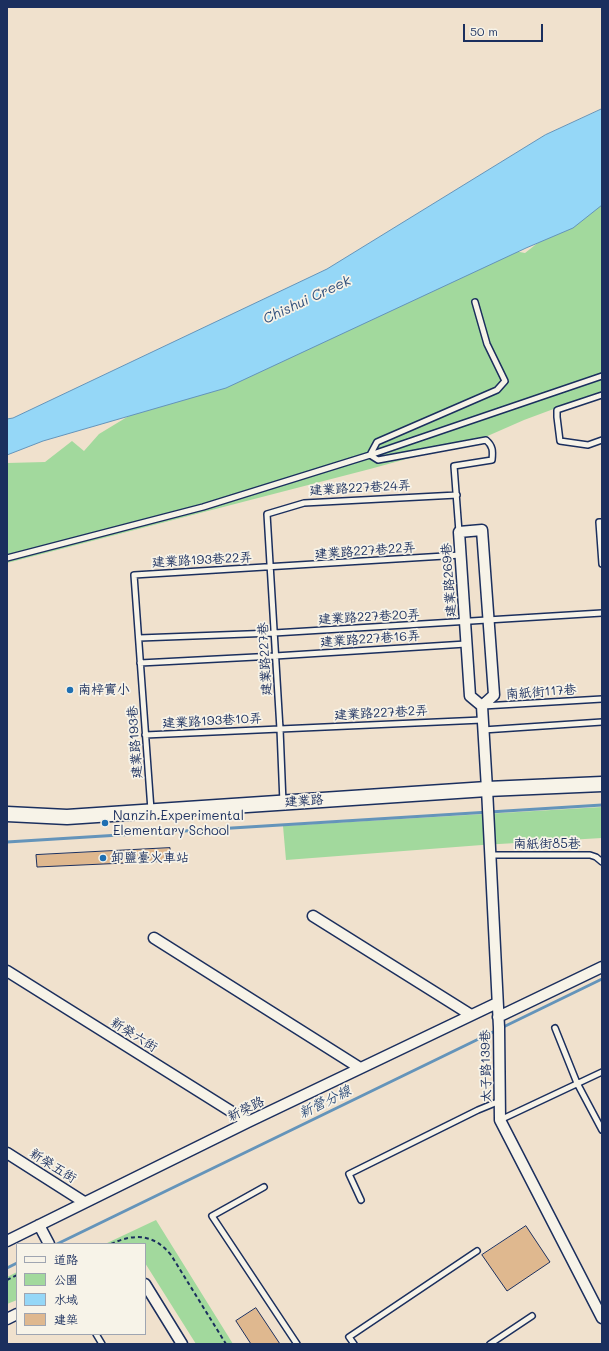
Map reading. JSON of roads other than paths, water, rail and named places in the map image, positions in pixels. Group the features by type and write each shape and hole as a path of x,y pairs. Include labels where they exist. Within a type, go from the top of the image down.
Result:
{"street":[{"name":"建業路269巷","path":"482,530 494,695 482,706 470,696 459,532 482,530"},
{"path":"482,706 487,789"},
{"name":"建業路","path":"7,814 67,817 487,789 602,784"},
{"name":"太子路139巷","path":"487,789 499,1022 500,1120 602,1318"},
{"path":"313,916 471,1015"},
{"path":"154,938 360,1068"},
{"path":"499,1022 602,967"},
{"name":"新榮六街","path":"7,971 248,1122"},
{"name":"新榮路","path":"7,1241 248,1122 497,1003"},
{"name":"新榮五街","path":"7,1153 84,1202"},
{"path":"39,1226 48,1243"},
{"path":"146,1286 182,1344"},
{"path":"7,1319 16,1314"}],"lane":[{"path":"370,455 377,442 497,390 505,381 487,344 474,302"},
{"path":"7,558 203,507 370,455 602,376"},
{"path":"602,395 557,410 556,417 560,441 588,445 602,440"},
{"path":"370,455 378,460 486,440 492,445 492,460 454,466 459,532"},
{"name":"建業路227巷24弄","path":"267,514 304,503 457,495"},
{"name":"建業路227巷","path":"267,514 283,803"},
{"path":"600,522 602,564"},
{"name":"建業路227巷22弄","path":"270,568 461,555"},
{"name":"建業路193巷22弄","path":"134,575 270,568"},
{"name":"建業路193巷","path":"134,575 152,811"},
{"name":"建業路227巷20弄","path":"139,638 274,633 602,613"},
{"name":"建業路227巷16弄","path":"140,663 466,644"},
{"name":"南紙街117巷","path":"482,706 602,699"},
{"path":"483,725 602,722"},
{"name":"建業路227巷2弄","path":"280,728 483,725"},
{"name":"建業路193巷10弄","path":"145,735 280,728"},
{"name":"南紙街85巷","path":"490,855 590,855 596,857 602,862"},
{"path":"555,1028 577,1083 602,1130"},
{"path":"500,1120 602,1072"},
{"path":"361,1200 349,1174 478,1110 500,1101"},
{"path":"264,1187 212,1216 297,1344"},
{"path":"354,1344 349,1337 476,1251"},
{"path":"490,1344 532,1316"},
{"path":"97,1335 102,1344"}],"water":[{"name":"Chishui Creek","path":"602,109 602,205 573,228 526,248 226,388 43,441 7,455 7,419 13,418 327,269 545,135"}],"waterway":[{"path":"7,842 602,805"},
{"name":"新營分線","path":"59,1243 602,979"},
{"name":"新營分線","path":"7,1268 16,1264"}],"place":[{"name":"南梓實小","path":"70,690"},
{"name":"Nanzih Experimental Elementary School","path":"105,823"},
{"name":"卸鹽臺火車站","path":"103,858"}]}
